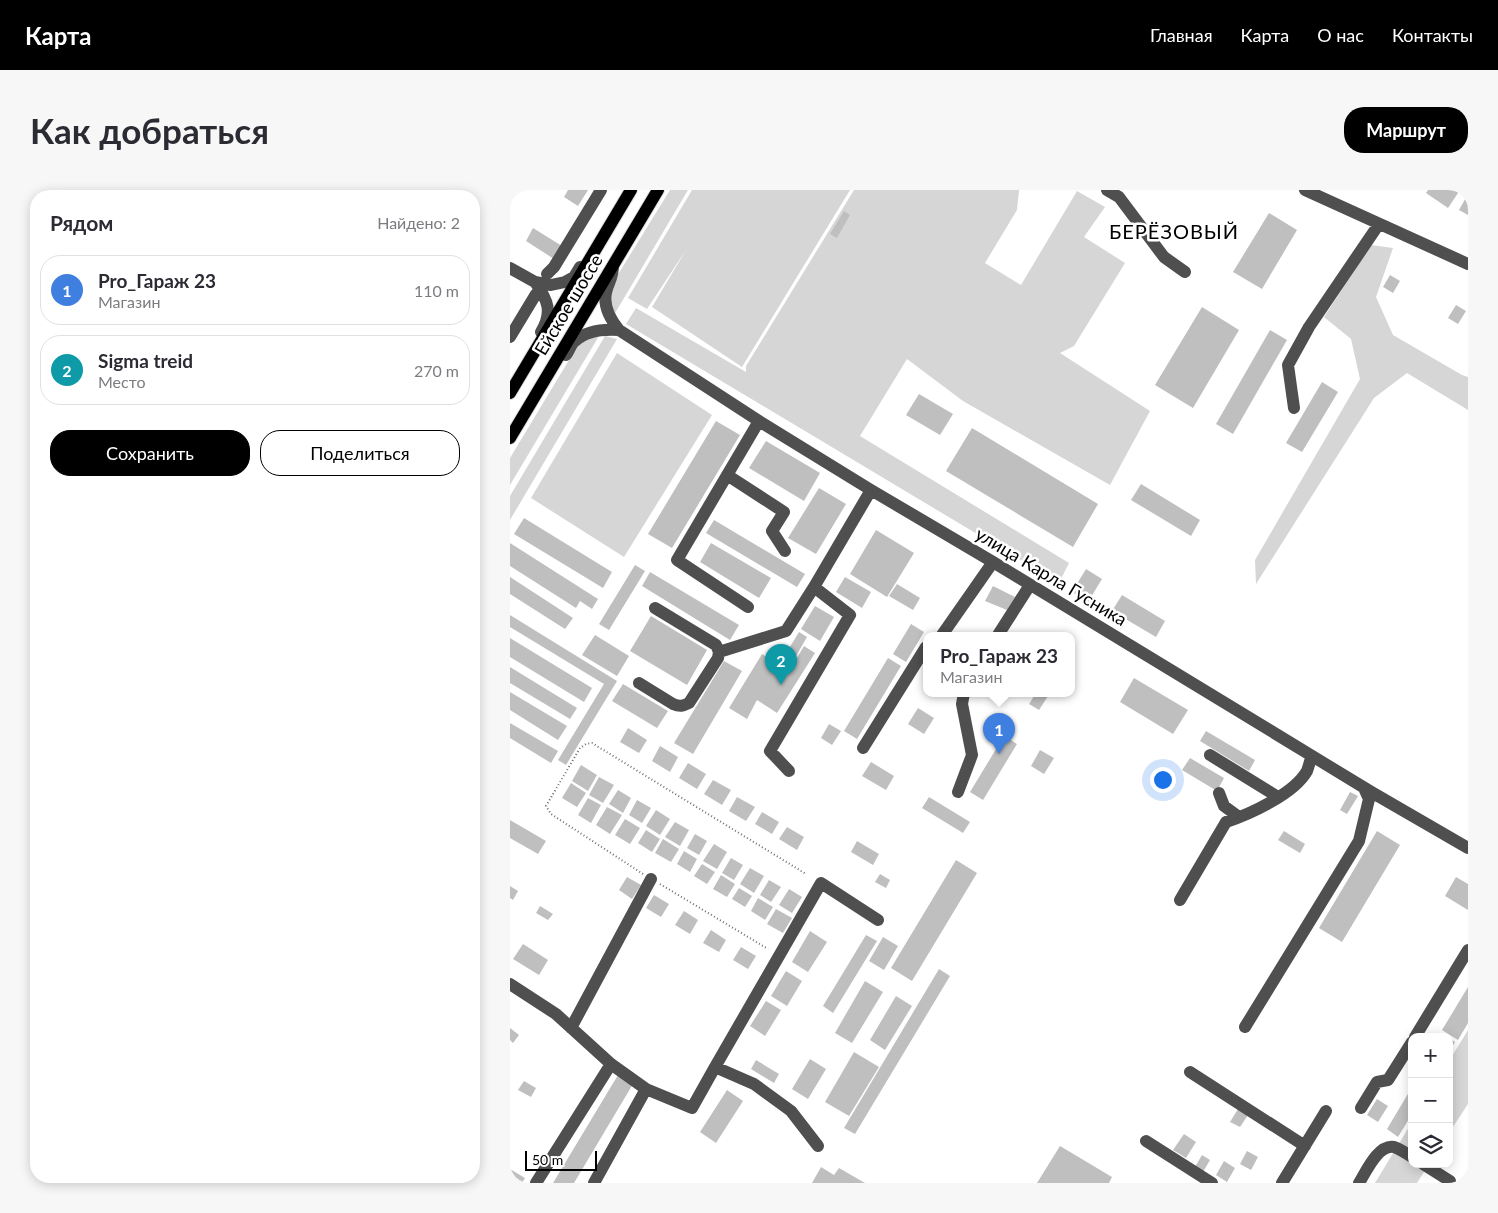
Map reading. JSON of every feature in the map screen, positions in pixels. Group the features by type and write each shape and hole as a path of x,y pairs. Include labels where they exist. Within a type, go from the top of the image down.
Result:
{"main road":[{"name":"Ейское шоссе","path":"510,393 631,190"},
{"name":"Ейское шоссе","path":"510,438 658,190"}],"street":[{"path":"547,274 554,267 601,190"},
{"path":"1107,190 1119,197 1164,257 1185,272"},
{"path":"1305,190 1468,264"},
{"path":"1294,408 1288,365 1309,327 1378,224"},
{"path":"536,288 565,282 574,277 593,246 600,242"},
{"path":"613,266 613,276 606,293 605,306 618,330"},
{"path":"510,268 536,288 547,304 548,316 540,334 542,340"},
{"path":"510,337 536,288"},
{"path":"542,384 550,382 575,341 596,331 606,329 618,330"},
{"name":"улица Карла Гусника","path":"618,330 759,421 871,490 1030,584 1364,788 1468,848"},
{"path":"748,607 677,560 759,421"},
{"path":"727,476 784,512 772,531 785,551"},
{"path":"718,652 786,631 871,490"},
{"path":"944,632 993,562"},
{"path":"1000,632 1030,584"},
{"path":"789,770 770,751 850,615 814,587"},
{"path":"639,683 673,704 679,707 684,706 689,703 718,658 716,645 655,608"},
{"path":"863,748 923,652"},
{"path":"958,792 972,756 962,704 963,697"},
{"path":"1210,755 1278,797"},
{"path":"1180,900 1226,822 1261,807 1294,785 1307,770 1312,756"},
{"path":"1245,1028 1359,842 1369,799 1364,788"},
{"path":"1219,793 1224,806 1239,817"},
{"path":"571,1028 652,879"},
{"path":"510,984 556,1014 611,1064 646,1089 692,1108 821,883 878,920"},
{"path":"1417,1033 1468,950"},
{"path":"1361,1108 1377,1082 1388,1080 1408,1048"},
{"path":"536,1183 611,1064"},
{"path":"715,1067 754,1084 791,1111 818,1146"},
{"path":"1190,1072 1304,1146"},
{"path":"594,1183 646,1089"},
{"path":"1282,1183 1326,1111"},
{"path":"1146,1141 1212,1183"},
{"path":"1359,1183 1380,1151 1388,1147 1394,1147 1408,1155"},
{"path":"1429,1168 1449,1181"}],"path":[{"path":"768,949 652,879 551,814 546,806 580,748 592,743 806,874"}],"shaded area":[{"path":"670,190 688,190 614,315 610,302 617,276"},
{"path":"692,190 850,190 742,367 652,307 686,250 647,309 628,298"},
{"path":"854,190 1019,190 1017,210 985,263 1021,285 1077,191 1105,207 1084,237 1125,263 1074,346 1060,353 1150,411 1110,485 963,401 907,359 860,436 1069,563 1059,583 626,324 636,308 746,372 746,366"},
{"path":"1371,245 1393,248 1376,297 1393,335 1468,377 1468,410 1407,373 1374,398 1256,584 1255,560 1360,379 1351,339 1324,317"},
{"path":"599,336 510,485 510,458 577,347 589,339"},
{"path":"605,336 617,339 510,520 510,496"},
{"path":"617,353 712,415 624,557 531,498"},
{"path":"1468,1030 1468,1104 1453,1127 1453,1078 1453,1054"},
{"path":"1408,1129 1408,1168 1426,1168 1417,1183 1375,1183"}],"building":[{"path":"568,190 588,190 578,206 564,197"},
{"path":"1428,190 1460,190 1448,208 1426,193"},
{"path":"1468,194 1468,215 1459,210"},
{"path":"844,211 850,215 837,238 830,234"},
{"path":"1269,213 1297,230 1262,289 1233,272"},
{"path":"533,228 562,246 554,259 526,241"},
{"path":"1390,275 1400,281 1393,293 1383,287"},
{"path":"1456,305 1466,311 1458,324 1448,318"},
{"path":"1202,307 1239,330 1193,408 1155,385"},
{"path":"1270,330 1287,340 1233,434 1216,424"},
{"path":"1322,382 1338,392 1302,452 1286,443"},
{"path":"919,394 953,414 940,435 906,415"},
{"path":"716,421 740,435 672,548 648,534"},
{"path":"972,428 1098,504 1073,547 946,471"},
{"path":"766,441 820,473 804,501 749,468"},
{"path":"1141,484 1200,520 1191,536 1131,500"},
{"path":"819,488 846,504 816,554 788,538"},
{"path":"524,518 612,572 603,588 514,534"},
{"path":"714,520 805,574 797,587 706,533"},
{"path":"876,530 914,553 887,597 850,574"},
{"path":"510,543 598,599 592,609 580,601 576,608 510,566"},
{"path":"711,543 771,578 759,598 700,562"},
{"path":"635,565 645,571 609,630 599,624"},
{"path":"1086,569 1102,579 1088,602 1072,592"},
{"path":"650,572 739,625 730,640 642,586"},
{"path":"510,577 573,618 565,629 510,594"},
{"path":"845,577 871,592 862,608 836,592"},
{"path":"897,584 920,598 913,610 889,596"},
{"path":"993,586 1015,597 1007,610 985,601"},
{"path":"1122,595 1165,621 1156,637 1112,611"},
{"path":"815,606 834,617 820,641 801,629"},
{"path":"510,615 617,681 566,765 558,760 604,684 510,627"},
{"path":"651,616 707,650 687,685 630,651"},
{"path":"911,624 924,632 906,662 893,654"},
{"path":"799,632 807,637 791,665 782,660"},
{"path":"595,635 629,656 617,676 582,655"},
{"path":"510,638 592,688 584,702 510,657"},
{"path":"804,646 815,653 777,713 757,700 747,719 729,708 762,654 789,671"},
{"path":"888,658 901,666 857,739 844,731"},
{"path":"724,661 742,671 693,754 674,743"},
{"path":"510,667 577,708 570,719 510,683"},
{"path":"1134,678 1188,710 1173,734 1120,702"},
{"path":"623,684 668,711 657,728 612,701"},
{"path":"510,692 567,726 558,740 510,710"},
{"path":"1033,697 1047,697 1039,710 1029,704"},
{"path":"918,708 934,718 924,734 908,724"},
{"path":"510,723 558,751 551,763 510,738"},
{"path":"829,724 841,731 832,745 821,738"},
{"path":"628,728 647,740 639,753 620,742"},
{"path":"1206,731 1255,760 1249,771 1200,741"},
{"path":"1004,736 1017,744 983,800 970,792"},
{"path":"660,746 678,757 670,772 652,761"},
{"path":"1040,750 1054,758 1044,774 1031,766"},
{"path":"1190,758 1224,778 1217,791 1182,770"},
{"path":"871,762 894,776 886,790 862,776"},
{"path":"688,763 706,774 697,789 679,778"},
{"path":"581,765 597,775 588,791 572,781"},
{"path":"599,777 614,785 603,803 589,795"},
{"path":"713,780 731,790 722,805 704,794"},
{"path":"571,783 586,793 577,807 562,798"},
{"path":"618,790 631,798 623,813 609,804"},
{"path":"1350,792 1358,796 1347,814 1340,810"},
{"path":"737,797 755,807 746,821 729,811"},
{"path":"929,797 970,822 963,833 922,808"},
{"path":"588,798 601,805 591,823 578,815"},
{"path":"637,800 651,808 642,823 629,815"},
{"path":"607,807 622,815 610,834 596,825"},
{"path":"656,810 670,819 660,835 646,826"},
{"path":"762,812 779,822 772,834 755,824"},
{"path":"625,819 640,828 630,844 615,835"},
{"path":"510,820 546,841 538,854 510,838"},
{"path":"675,822 689,830 680,846 665,837"},
{"path":"787,827 804,837 797,850 779,839"},
{"path":"646,830 660,839 652,852 638,843"},
{"path":"1284,831 1305,844 1300,853 1278,840"},
{"path":"1377,831 1400,845 1342,942 1319,928"},
{"path":"695,834 707,841 699,855 687,848"},
{"path":"663,839 679,849 671,862 655,853"},
{"path":"857,841 879,854 873,865 851,852"},
{"path":"714,844 727,852 717,869 703,861"},
{"path":"684,851 697,859 690,872 677,864"},
{"path":"731,858 743,865 734,880 722,873"},
{"path":"956,860 977,873 912,981 891,968"},
{"path":"702,864 715,872 707,884 694,876"},
{"path":"750,868 764,876 754,893 740,884"},
{"path":"880,874 890,880 886,888 875,882"},
{"path":"721,875 735,884 727,897 713,889"},
{"path":"627,877 641,885 632,899 619,890"},
{"path":"1456,877 1468,884 1468,910 1445,896"},
{"path":"769,880 781,887 771,902 760,895"},
{"path":"510,886 518,891 513,900 510,898"},
{"path":"739,888 752,896 745,907 732,899"},
{"path":"789,889 802,897 792,913 779,905"},
{"path":"654,895 669,904 661,917 646,908"},
{"path":"758,898 773,907 765,920 751,911"},
{"path":"540,906 553,914 548,920 536,913"},
{"path":"776,909 792,918 783,933 767,924"},
{"path":"684,911 698,920 690,934 675,925"},
{"path":"711,930 726,940 719,952 703,943"},
{"path":"810,931 827,942 808,972 792,962"},
{"path":"866,935 877,941 833,1013 823,1006"},
{"path":"883,937 898,946 884,970 869,961"},
{"path":"523,944 548,960 539,975 513,959"},
{"path":"741,947 756,956 748,969 733,960"},
{"path":"939,969 950,976 855,1134 844,1128"},
{"path":"786,971 802,981 787,1006 771,996"},
{"path":"865,981 883,992 852,1043 835,1033"},
{"path":"1468,987 1468,1023 1458,1040 1453,1037 1453,1033 1447,1033 1442,1030"},
{"path":"896,996 912,1006 885,1050 870,1040"},
{"path":"766,1001 781,1010 765,1036 750,1026"},
{"path":"510,1028 519,1035 513,1043 510,1040"},
{"path":"854,1052 879,1067 849,1116 825,1102"},
{"path":"810,1059 826,1069 808,1099 792,1089"},
{"path":"756,1060 779,1074 774,1083 751,1069"},
{"path":"618,1075 633,1084 574,1183 553,1183"},
{"path":"524,1081 536,1088 531,1097 518,1090"},
{"path":"727,1090 743,1101 716,1143 700,1132"},
{"path":"1408,1094 1408,1121 1398,1137 1387,1129"},
{"path":"1377,1099 1388,1106 1378,1122 1367,1115"},
{"path":"1238,1109 1248,1115 1240,1127 1230,1122"},
{"path":"1184,1134 1196,1142 1186,1158 1173,1150"},
{"path":"1060,1146 1112,1177 1109,1183 1037,1183"},
{"path":"1247,1151 1258,1157 1251,1170 1240,1164"},
{"path":"1202,1155 1210,1160 1203,1172 1195,1167"},
{"path":"1224,1161 1235,1168 1227,1182 1216,1175"},
{"path":"821,1167 834,1175 839,1168 865,1183 812,1183"},
{"path":"510,1169 525,1178 522,1183 510,1183"}],"place":[{"name":"Sigma treid","path":"781,685"},
{"name":"Pro_Гараж 23","path":"999,754"}],"district":[{"name":"БЕРЁЗОВЫЙ","path":"1174,232"}]}
